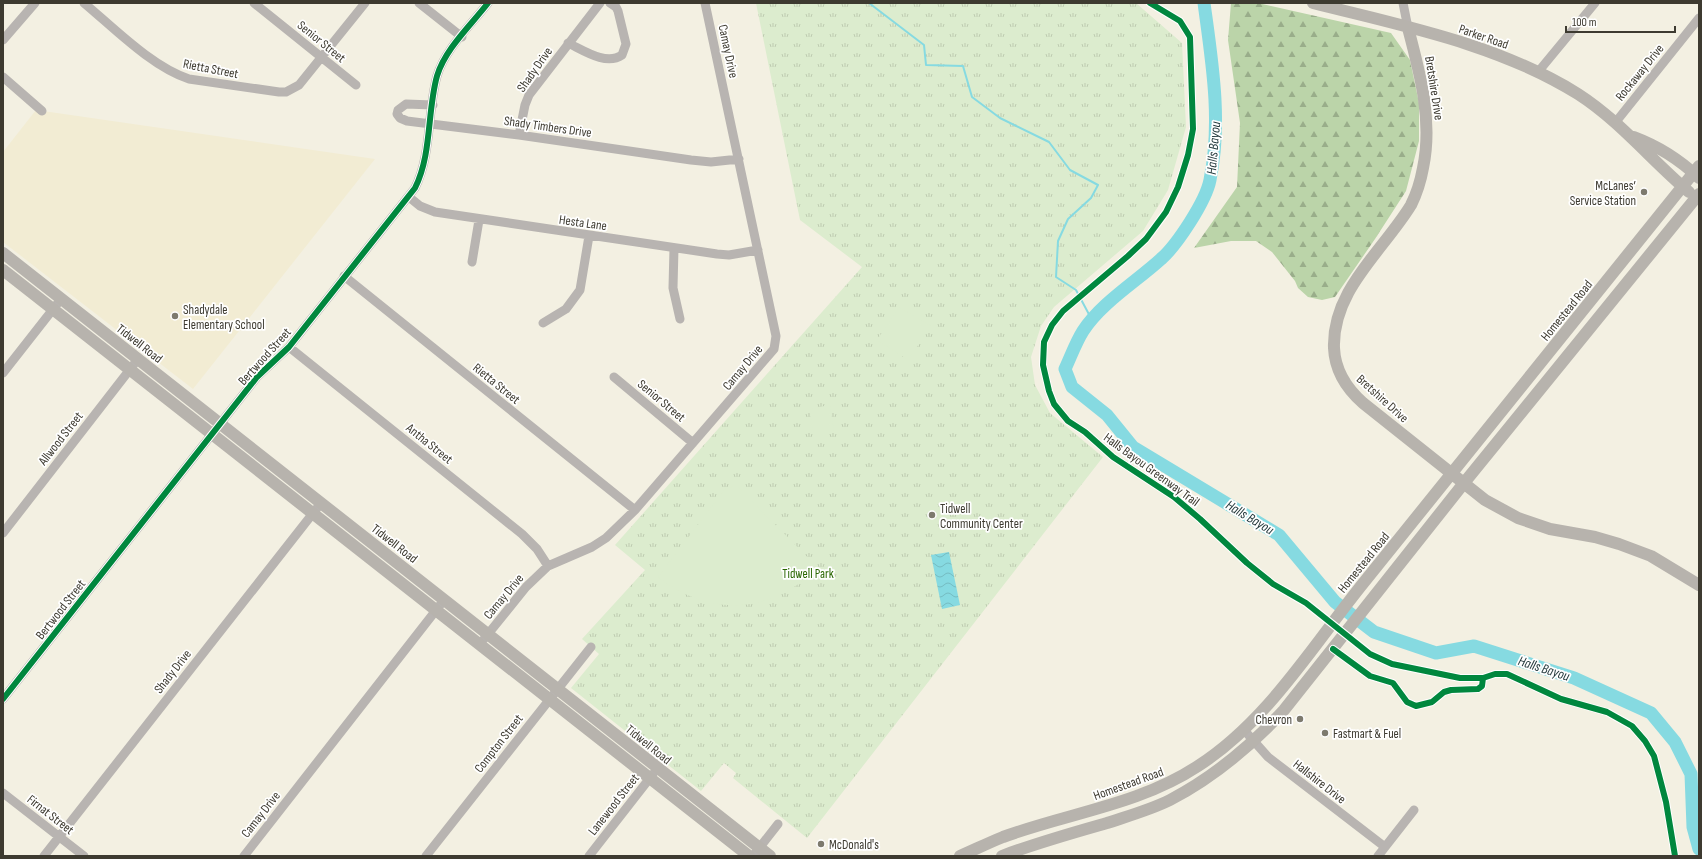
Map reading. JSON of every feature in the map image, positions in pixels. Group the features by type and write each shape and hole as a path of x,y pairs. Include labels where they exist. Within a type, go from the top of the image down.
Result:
{"main road":[{"name":"Parker Road","path":"1313,3 1487,50 1538,72 1578,95 1615,123 1682,187 1698,197"},
{"name":"Bretshire Drive","path":"1408,28 1422,86 1428,132 1423,168 1412,203 1392,234 1362,272 1342,303 1336,319 1334,336 1335,354 1343,381 1352,393 1485,500 1518,518 1550,529 1595,537 1651,556 1699,585"},
{"name":"Parker Road","path":"1629,135 1657,147 1697,173"},
{"name":"Homestead Road","path":"960,856 1004,837 1122,802 1162,786 1199,766 1244,730 1272,700 1363,583 1453,475 1682,187 1697,173"},
{"path":"1002,856 1128,816 1169,801 1230,762 1254,741 1284,710 1464,483 1698,197"},
{"name":"Tidwell Road","path":"3,253 488,633 657,769 756,852 770,856"},
{"name":"Tidwell Road","path":"3,270 213,433 649,779 749,856"},
{"path":"1519,392 1531,400"},
{"path":"1378,565 1390,576"},
{"path":"1310,651 1323,661"},
{"path":"1162,786 1169,801"},
{"path":"1062,820 1067,835"}],"street":[{"path":"3,40 35,3"},
{"name":"Rietta Street","path":"84,3 156,62 178,75 189,79 286,92 299,85 321,57"},
{"name":"Senior Street","path":"254,3 356,85"},
{"path":"321,57 365,3"},
{"path":"419,3 462,36"},
{"name":"Bertwood Street","path":"3,699 257,377 289,347 344,276 409,197 422,172 437,76 444,61 488,3"},
{"name":"Shady Drive","path":"519,135 525,105 529,95 600,3"},
{"name":"Shady Drive","path":"568,43 605,58 613,59 622,55 626,44 618,11 616,7 610,3"},
{"name":"Camay Drive","path":"479,644 526,587 548,566 592,547 606,538 635,510 774,349 776,336 705,3"},
{"name":"Bretshire Drive","path":"1403,3 1408,28"},
{"path":"1538,72 1595,3"},
{"name":"Rockaway Drive","path":"1615,123 1699,18"},
{"path":"3,77 42,111"},
{"name":"Shady Timbers Drive","path":"433,105 406,104 398,110 397,114 400,118 408,121 712,162 739,159"},
{"name":"Hesta Lane","path":"409,197 429,210 479,220 723,254 758,250"},
{"path":"472,262 479,220"},
{"path":"544,322 566,310 580,290 589,236"},
{"path":"674,248 673,288 680,319"},
{"name":"Rietta Street","path":"344,276 635,510"},
{"path":"3,373 61,299"},
{"name":"Antha Street","path":"289,347 522,534 537,549 548,566"},
{"name":"Allwood Street","path":"3,533 138,359"},
{"name":"Senior Street","path":"614,377 693,443"},
{"name":"Shady Drive","path":"44,856 321,503"},
{"name":"Camay Drive","path":"244,856 444,600"},
{"name":"Compton Street","path":"426,856 591,647"},
{"name":"Hallshire Drive","path":"1244,730 1268,757 1385,847"},
{"name":"Lanewood Street","path":"589,856 657,769"},
{"name":"Firnat Street","path":"3,793 84,856"},
{"path":"1378,856 1414,810"},
{"path":"756,852 778,824"}],"shaded area":[{"name":"Shadydale Elementary School","path":"36,110 375,159 193,389 3,242 3,152"}],"green space":[{"name":"Tidwell Park","path":"756,3 1136,3 1182,43 1186,127 1168,190 1143,231 1054,307 1041,326 1031,357 1035,385 1050,413 1103,457 807,838 733,778 736,773 724,763 701,791 571,688 599,654 582,639 645,570 615,545 862,267 800,220"},
{"path":"1231,3 1258,3 1391,33 1410,60 1419,103 1419,141 1406,191 1335,297 1322,300 1308,297 1298,288 1295,281 1272,252 1256,241 1231,241 1194,248 1237,187 1240,123 1228,40"},
{"path":"899,307 931,326 908,360 877,340"},
{"path":"830,405 834,432 814,435 809,409"},
{"path":"737,486 818,568 799,583 780,595 760,602 740,605 719,604 698,599 678,590 658,577 726,488"}],"water":[{"path":"949,552 960,605 942,609 931,555"}],"waterway":[{"path":"869,3 924,45 926,65 963,66 972,97 1000,118 1049,142 1070,170 1098,185 1091,198 1068,219 1058,241 1056,277 1076,290 1092,320"},
{"name":"Halls Bayou","path":"1204,3 1213,69 1215,114 1214,158 1207,189 1197,211 1175,244 1161,259 1099,311 1083,331 1065,369 1072,387 1107,415 1133,447 1279,535 1335,602 1374,632 1436,653 1474,646 1574,678 1651,713 1675,742 1691,774 1693,827 1699,849"}],"cycle path":[{"path":"3,699 257,377 289,347 415,188 427,147 437,76 452,47 488,3"},
{"name":"Halls Bayou Greenway Trail","path":"1150,3 1180,21 1190,37 1193,129 1188,155 1178,187 1166,212 1146,239 1063,311 1052,325 1044,342 1043,365 1049,391 1054,404 1068,421 1085,432 1113,457 1174,497 1247,563 1273,584 1306,603 1370,654 1392,664 1460,678 1483,678 1495,674 1507,674 1561,699 1607,712 1632,726 1645,741 1654,756 1666,802 1675,856"},
{"path":"1333,649 1370,676 1393,683 1407,702 1416,706 1432,702 1444,692 1451,690 1478,689 1482,686 1483,678"}],"place":[{"name":"McLanes’ Service Station","path":"1644,192"},
{"name":"Shadydale Elementary School","path":"175,316"},
{"name":"Tidwell Community Center","path":"932,515"},
{"name":"Chevron","path":"1300,719"},
{"name":"Fastmart & Fuel","path":"1325,733"},
{"name":"McDonald's","path":"821,844"}]}
